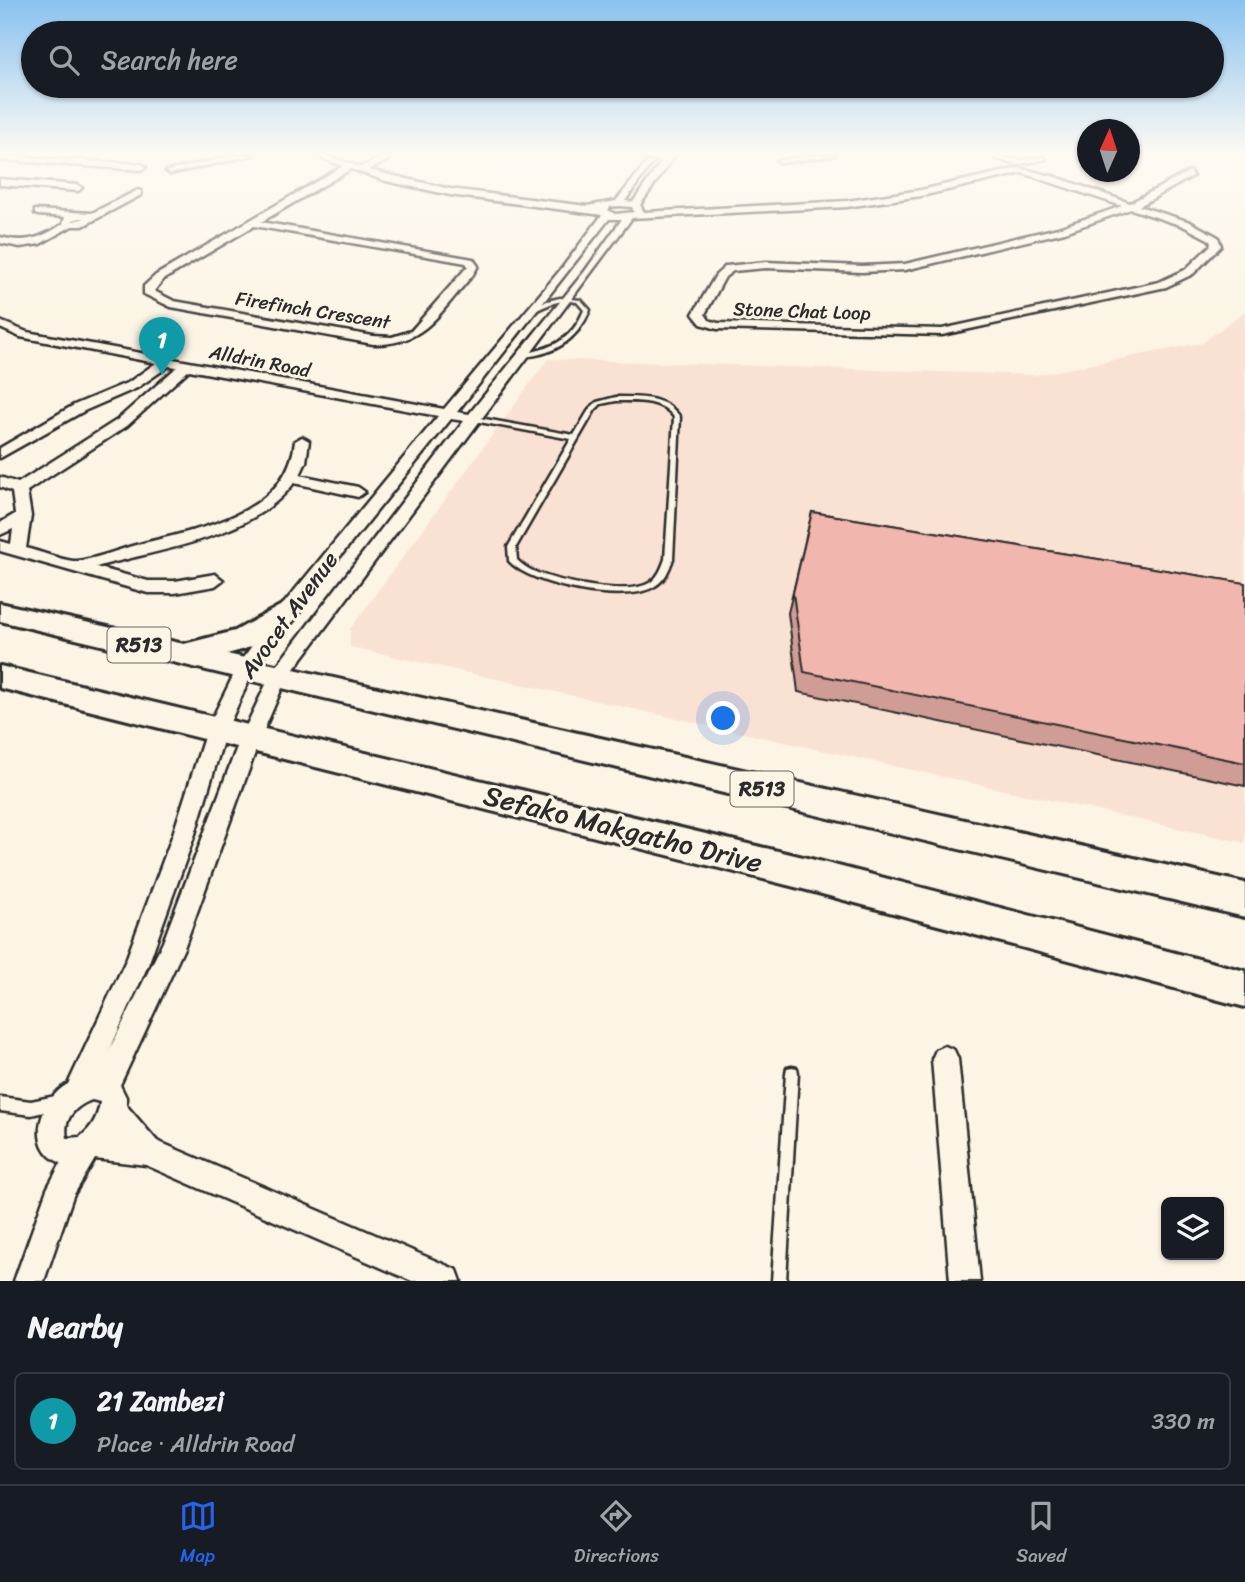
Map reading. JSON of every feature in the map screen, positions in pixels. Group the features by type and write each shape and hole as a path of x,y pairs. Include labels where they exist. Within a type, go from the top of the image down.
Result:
{"main road":[{"path":"151,647 186,650 228,644 266,629 287,611"},
{"name":"R513","path":"0,612 1245,900"},
{"name":"Sefako Makgatho Drive","path":"0,677 803,873 1245,989"}],"street":[{"path":"69,224 67,220 77,215 92,217"},
{"path":"0,240 15,245 41,242 69,224 84,223 96,215"},
{"path":"252,223 266,215"},
{"name":"Avocet Avenue","path":"109,1100 172,948 233,735 246,667 287,611 566,269 602,215"},
{"name":"Avocet Avenue","path":"71,1097 136,965 184,834 233,735 520,356 631,215"},
{"name":"Stone Chat Loop","path":"1106,215 1067,229 906,267 877,270 730,268 721,275 699,314 705,322 717,326 920,332 962,330 1162,285 1189,272 1216,246 1215,239 1198,229 1156,215"},
{"name":"Firefinch Crescent","path":"252,223 455,257 469,261 472,267 415,333 393,341 362,338 171,304 153,296 148,289 160,277 252,223"},
{"name":"Alldrin Road","path":"1,324 24,335 445,416 474,419"},
{"path":"0,454 79,408 133,385 166,362"},
{"path":"19,489 122,424 186,366"},
{"path":"78,566 236,523 258,510 291,478 298,466 302,441"},
{"path":"291,478 358,492"},
{"path":"0,482 19,489"},
{"path":"18,550 23,516 19,489"},
{"path":"0,530 23,516"},
{"path":"0,546 148,587 175,587 215,580"},
{"path":"945,1059 965,1281"},
{"path":"61,1189 55,1138 71,1097 92,1087 109,1100 147,1151"},
{"path":"29,1281 61,1189 87,1147 108,1127 109,1100"},
{"path":"55,1138 66,1152 87,1147 147,1151 446,1281"}],"lane":[{"path":"520,356 554,349 569,340 587,310 579,301 565,299 552,301 532,312"},
{"path":"605,401 656,402 668,406 675,413 677,419 669,559 662,576 650,585 628,592 603,591 529,573 512,558 510,550 514,542 574,437 592,409 605,401"},
{"path":"474,419 574,437"},
{"path":"779,1281 792,1073"},
{"path":"0,1104 31,1108 71,1097"},
{"path":"31,1108 55,1138"}],"shaded area":[{"path":"1245,311 1245,843 350,647 350,629 548,359 1036,375 1202,343"}],"building":[{"path":"812,512 1245,583 1245,763 804,672 793,593"}],"place":[{"name":"21 Zambezi","path":"162,375"}]}
